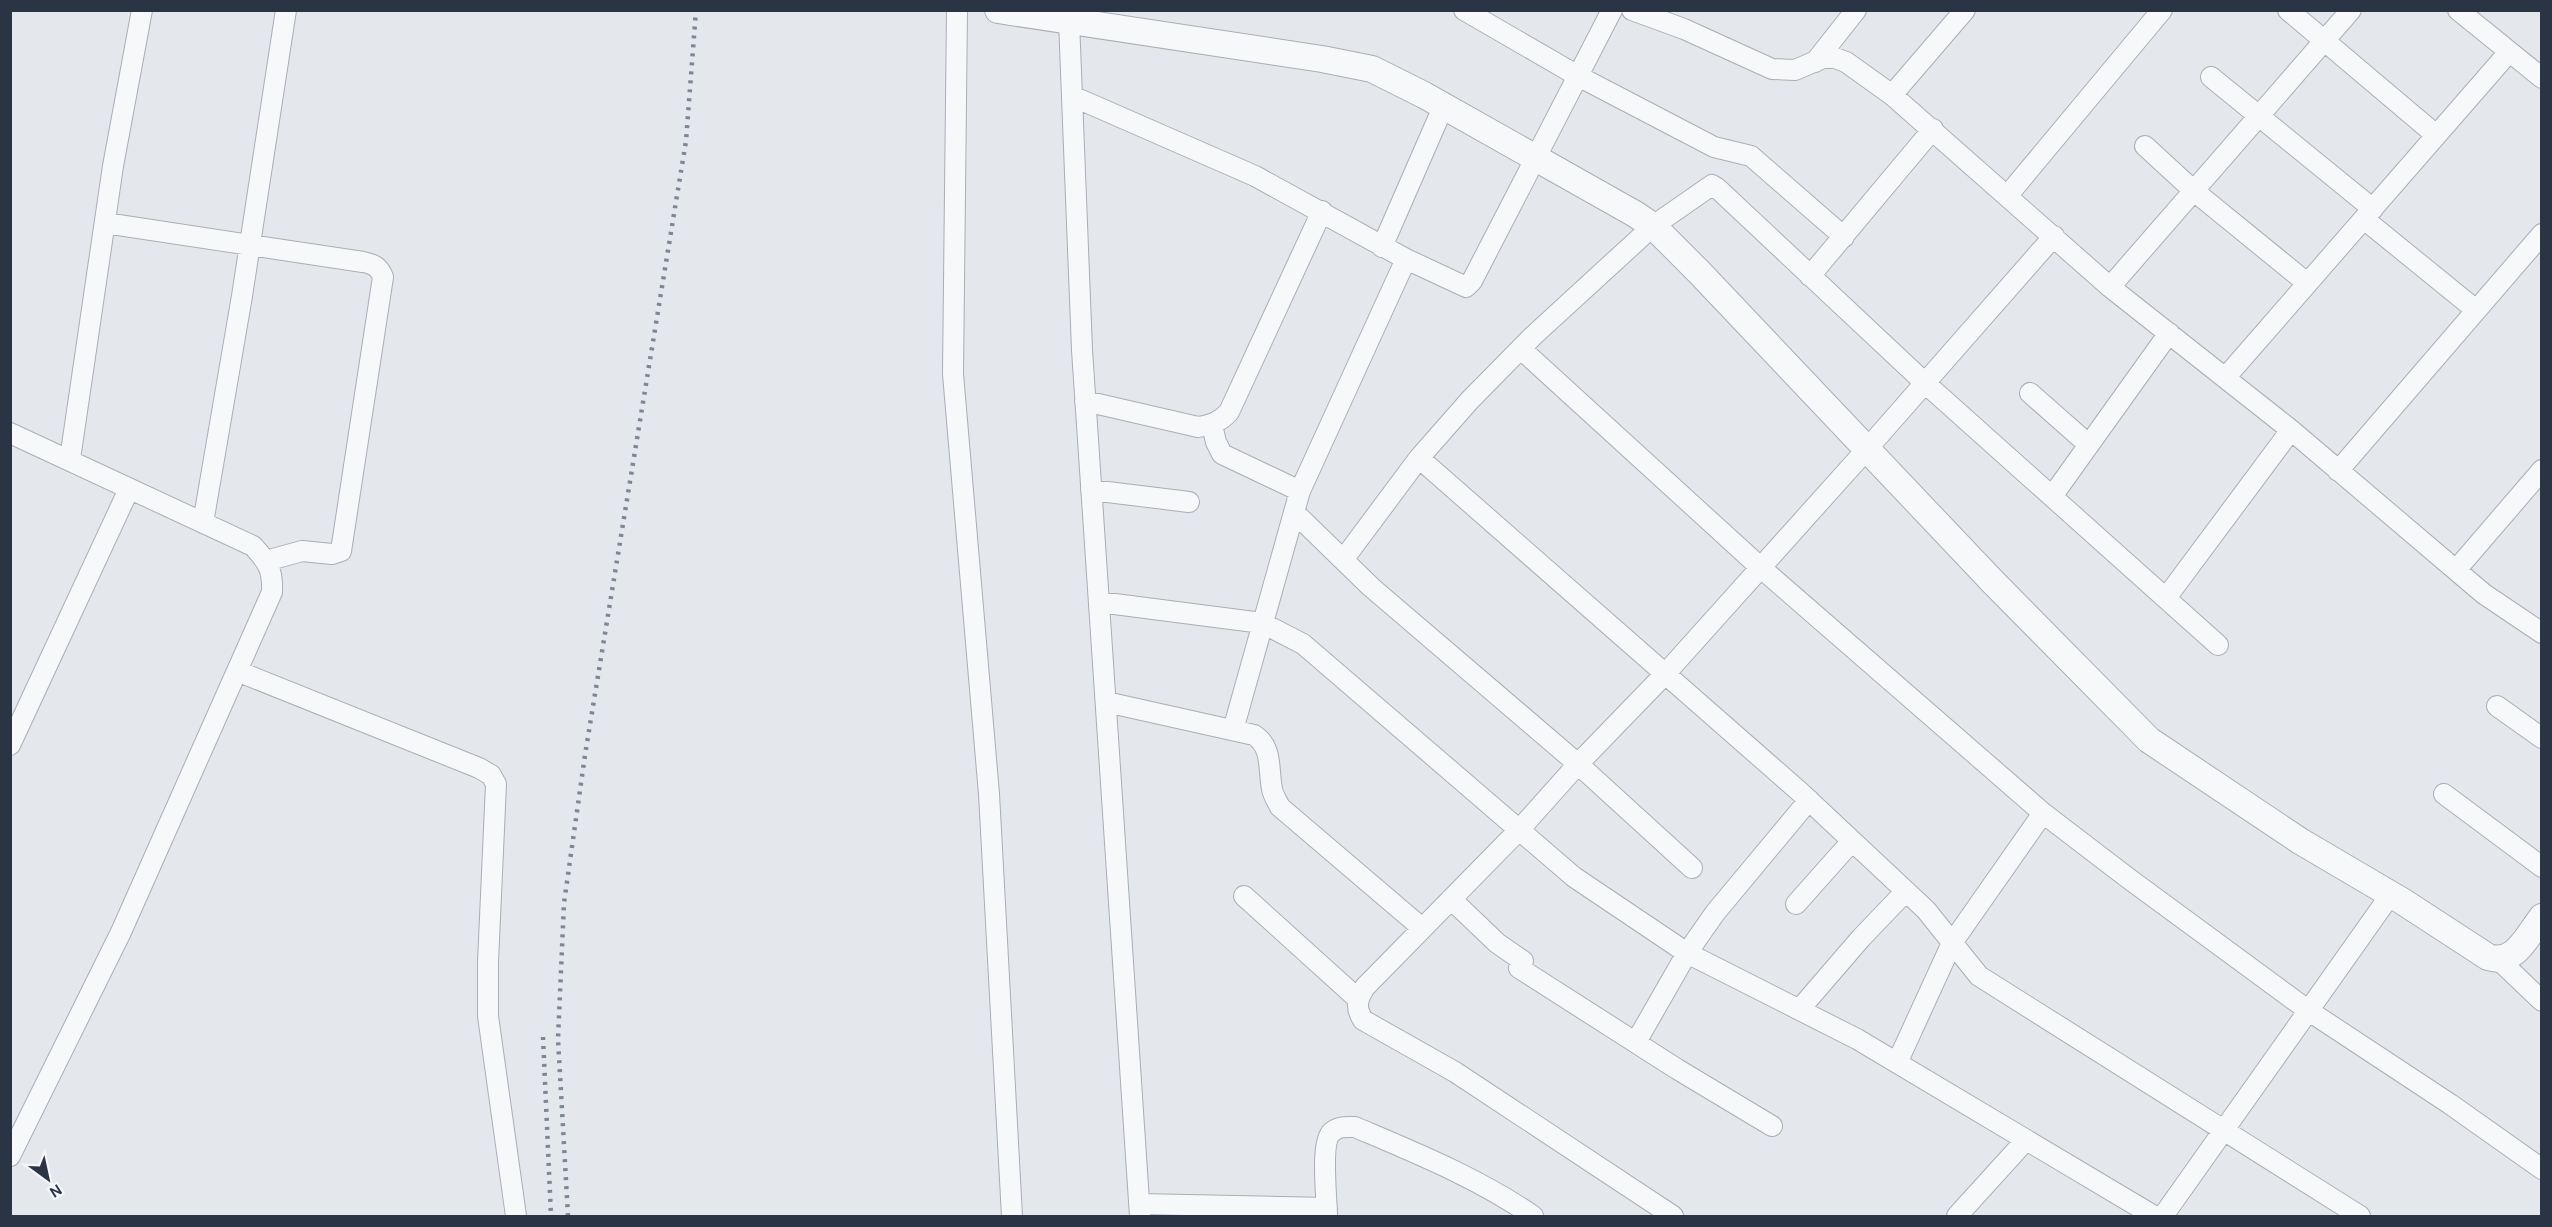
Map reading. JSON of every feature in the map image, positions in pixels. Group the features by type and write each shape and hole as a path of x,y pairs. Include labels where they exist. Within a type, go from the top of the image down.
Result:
{"street":[{"path":"203,523 286,10"},
{"path":"957,10 953,374 989,794 1012,1216"},
{"path":"998,10 1071,16 1372,69 1444,105 1635,213 1653,226 1993,582 2149,740 2300,841 2391,894 2488,957 2500,961 2541,1001"},
{"path":"1464,10 1578,76 1714,147 1751,156 1844,237"},
{"path":"1072,96 1255,176 1406,260 1462,287 1469,285 1612,10"},
{"path":"1632,10 1687,20 1772,69 1795,70 1823,58 1835,58 1846,62 1893,95 1933,129 2110,287 2291,430 2484,594 2541,633"},
{"path":"1815,62 1856,10"},
{"path":"1893,95 1965,10"},
{"path":"2008,195 2162,10"},
{"path":"2288,10 2323,42 2436,135"},
{"path":"2110,287 2351,10"},
{"path":"2458,10 2541,78"},
{"path":"70,459 105,223 140,11"},
{"path":"1071,16 1072,96 1085,401 1139,1210 1327,1212 1325,1144 1331,1132 1342,1126 1355,1127 1451,1168 1513,1202 1533,1216"},
{"path":"2225,378 2509,52"},
{"path":"2211,77 2259,116 2476,310"},
{"path":"1382,247 1444,105"},
{"path":"1810,276 1933,129"},
{"path":"2145,146 2194,191 2307,283"},
{"path":"1343,560 1419,458 1521,349 1653,226 1712,185 1925,383 2053,495 2218,645"},
{"path":"1085,401 1198,427 1212,425 1223,418 1228,412 1322,212"},
{"path":"105,223 372,263 380,269 383,277 341,551 332,554 302,551 266,561"},
{"path":"2338,471 2541,234"},
{"path":"1673,1216 1455,1072 1363,1020 1357,1011 1358,999 1365,987 1519,831 1578,764 1666,673 2054,236"},
{"path":"1233,730 1300,491 1406,260"},
{"path":"2053,495 2169,333"},
{"path":"1521,349 1760,567 2043,813 2128,879 2309,1011 2450,1104 2541,1169"},
{"path":"2030,393 2089,445"},
{"path":"1212,425 1215,442 1222,454 1300,491"},
{"path":"2166,598 2291,430"},
{"path":"10,433 253,546 266,561 273,577 272,592 121,932 11,1155"},
{"path":"1419,458 1809,800 1926,910 1979,976 2360,1216"},
{"path":"2456,570 2541,470"},
{"path":"10,745 129,489"},
{"path":"1091,489 1189,501"},
{"path":"1294,512 1379,594 1578,764 1692,868"},
{"path":"1099,602 1262,623 1303,644 1574,878 1687,953 1857,1039 2154,1216"},
{"path":"237,671 479,768 491,776 496,784 488,962 488,1016 516,1216"},
{"path":"1106,702 1254,735 1262,740 1267,748 1273,792 1280,807 1422,928"},
{"path":"2497,706 2541,738"},
{"path":"2444,794 2541,867"},
{"path":"1636,1042 1687,953 1737,885 1809,800"},
{"path":"1897,1063 1952,942 2043,813"},
{"path":"1796,904 1852,841"},
{"path":"1799,1010 1861,938 1906,891"},
{"path":"2163,1216 2391,894"},
{"path":"1244,896 1358,999"},
{"path":"1451,899 1521,964 1636,1042 1772,1126"},
{"path":"2500,961 2510,958 2517,951 2541,917"},
{"path":"1957,1216 2026,1140"}],"railway":[{"path":"568,1216 558,1039 564,903 585,755 686,141 696,10"},
{"path":"543,1037 551,1216"}]}
